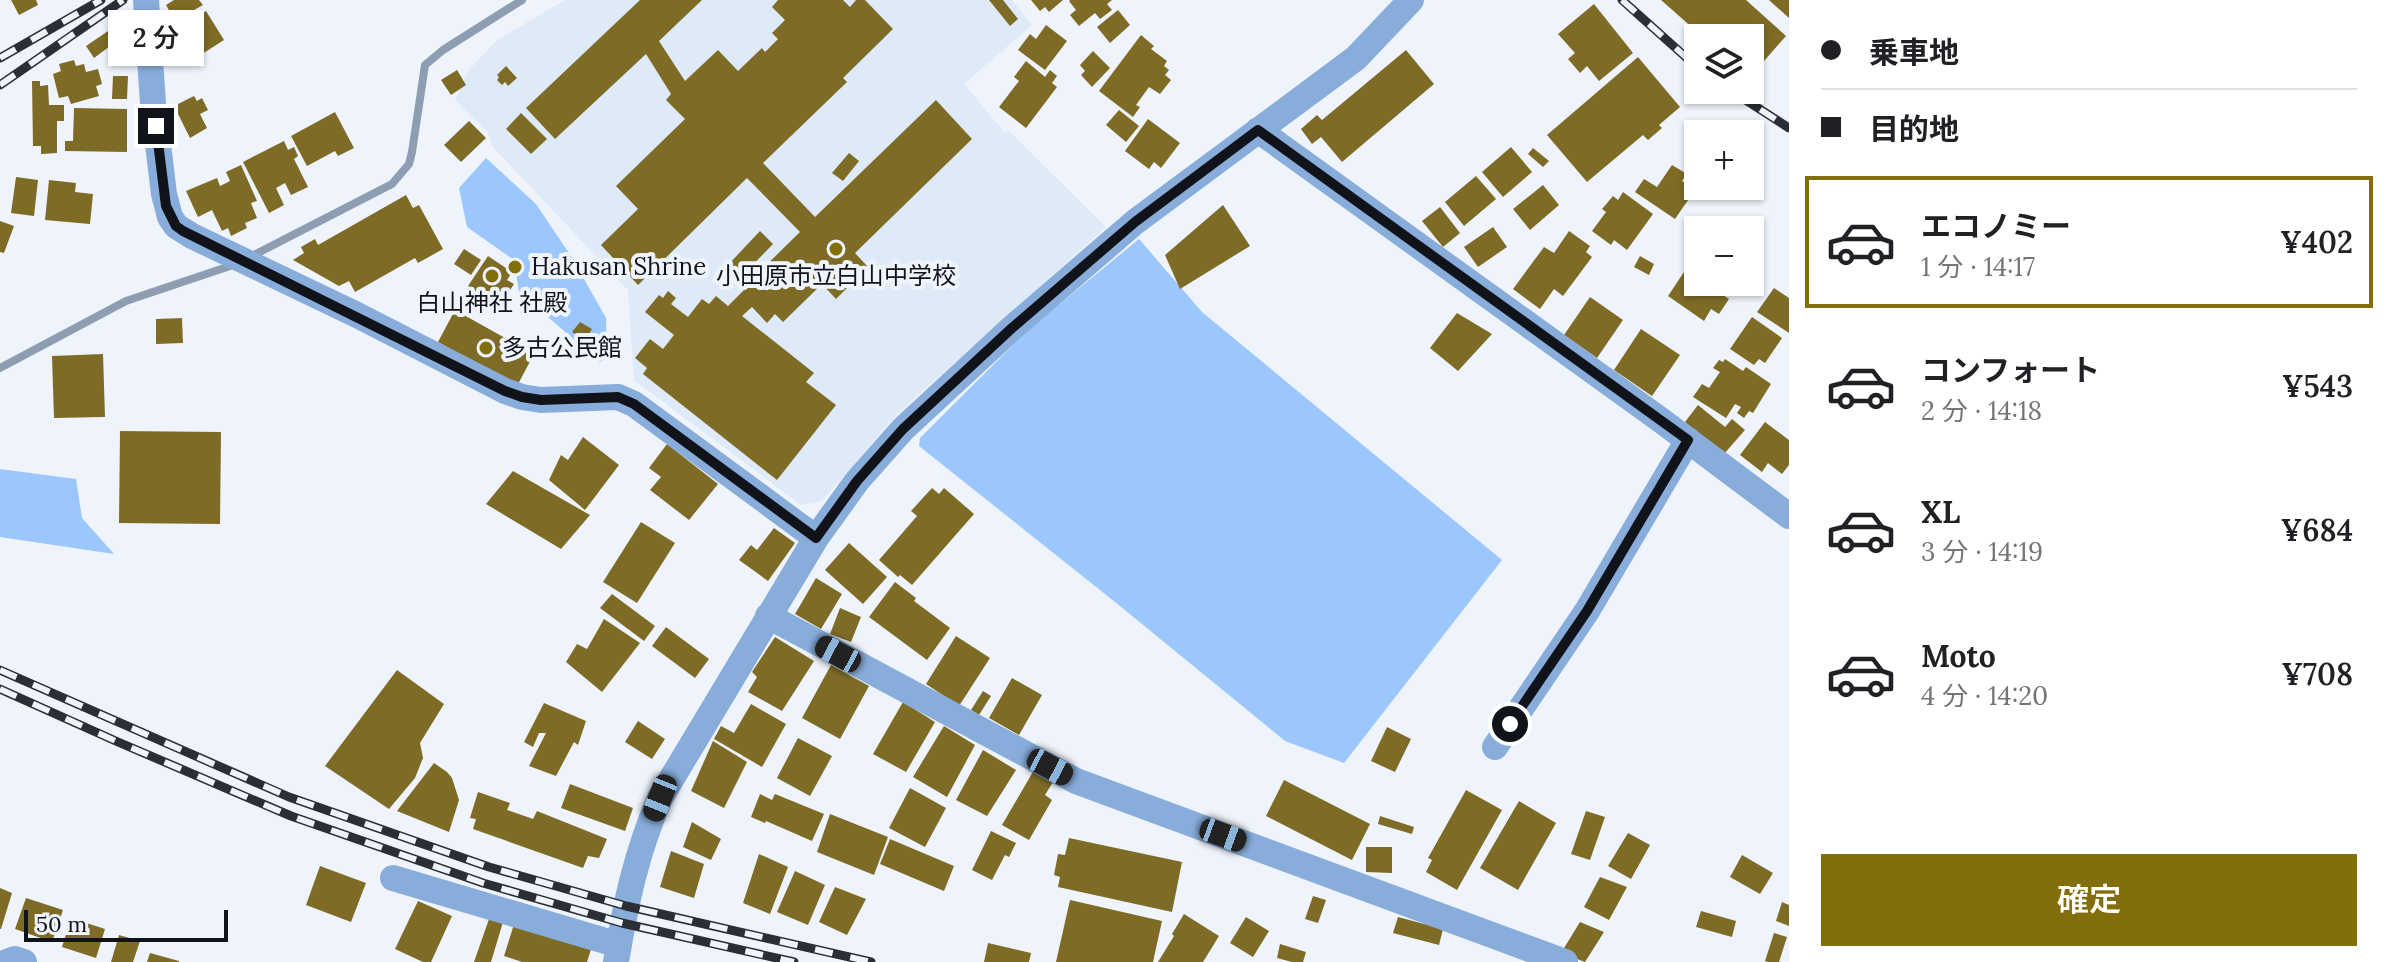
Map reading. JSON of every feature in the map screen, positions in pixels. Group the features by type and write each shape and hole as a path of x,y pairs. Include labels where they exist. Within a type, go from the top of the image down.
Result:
{"street":[{"path":"146,0 153,103 166,206 176,226 513,394 541,400 618,397 634,404 816,538"},
{"path":"393,878 617,954 632,875 660,798 816,538 857,481 903,429 1012,328 1135,222 1356,58 1411,0"},
{"path":"1258,130 1789,516"},
{"path":"1495,747 1587,611 1688,440"},
{"path":"768,616 1076,781 1565,962"},
{"path":"7,962 15,959 24,962"}],"shaded area":[{"name":"小田原市立白山中学校","path":"565,0 1012,0 1032,25 964,84 1005,133 1008,130 1106,227 896,415 822,501 801,505 634,380 628,290 492,146 488,133 455,100 468,71 496,41"},
{"path":"486,158 536,204 571,256 606,318 607,358 600,362 519,292 514,260 467,227 459,188"},
{"path":"1139,239 1202,312 1502,560 1344,763 1285,741 919,446 920,438 1028,330"},
{"path":"0,469 76,479 82,518 114,554 0,537"}],"building":[{"path":"11,0 36,0 38,5 19,15"},
{"path":"174,0 199,0 203,5 194,10 198,16 206,11 224,40 185,65 172,43 178,38 168,23 174,19 166,5"},
{"path":"640,0 702,0 659,41 685,81 718,50 738,71 762,48 765,52 778,39 772,33 785,20 772,7 778,0 843,0 850,7 856,0 865,0 893,29 843,78 847,82 763,163 815,217 936,100 972,139 855,253 868,267 836,299 822,284 783,322 775,314 767,323 752,307 742,316 814,373 806,382 836,405 777,480 643,374 647,368 635,358 650,339 663,349 674,335 645,312 659,295 663,298 668,291 676,298 671,304 688,317 702,299 709,304 716,296 728,306 800,232 747,178 638,285 601,245 638,209 616,186 685,119 666,100 671,94 646,54 555,139 526,108"},
{"path":"989,0 1003,0 1018,19 1010,26"},
{"path":"1031,0 1063,0 1049,12 1045,7 1040,11"},
{"path":"1070,0 1112,0 1107,4 1112,10 1100,19 1095,13 1079,26 1070,15 1076,10"},
{"path":"1661,0 1746,0 1786,36 1764,61 1764,24 1688,24"},
{"path":"1769,0 1789,0 1789,18"},
{"path":"1594,4 1633,53 1599,81 1587,66 1580,73 1568,59 1575,53 1558,34"},
{"path":"1118,10 1130,25 1110,43 1097,27"},
{"path":"1046,25 1067,41 1045,70 1018,50 1030,34 1036,39"},
{"path":"111,29 127,31 127,46 120,48 117,41 94,58 86,46"},
{"path":"1141,35 1154,46 1151,49 1167,61 1164,66 1169,70 1165,75 1171,80 1160,94 1149,87 1136,105 1140,107 1133,117 1099,91"},
{"path":"1406,50 1434,84 1342,162 1321,137 1312,144 1301,129 1317,115 1322,120"},
{"path":"1093,51 1110,68 1092,87 1081,75 1085,71 1080,65"},
{"path":"1638,57 1680,107 1659,125 1662,128 1648,140 1643,135 1587,182 1547,135"},
{"path":"74,60 76,66 84,64 86,72 98,69 102,84 96,86 99,96 71,104 68,96 59,98 53,74 61,71 59,64"},
{"path":"1026,61 1045,77 1050,70 1057,76 1052,83 1057,87 1026,128 999,107 1019,81 1014,77"},
{"path":"506,66 517,78 508,86 497,80 497,75"},
{"path":"457,70 466,85 451,95 441,80"},
{"path":"113,76 128,76 127,99 112,99"},
{"path":"32,81 40,81 40,86 48,85 49,105 64,105 64,121 57,121 57,153 41,154 41,146 33,146"},
{"path":"194,96 197,101 202,98 208,110 200,114 207,128 190,138 174,106"},
{"path":"74,108 127,109 127,152 65,151 65,141 73,141"},
{"path":"1119,110 1139,126 1126,142 1106,125"},
{"path":"335,112 354,148 338,156 335,151 307,166 291,136"},
{"path":"521,113 547,139 531,154 506,129"},
{"path":"1148,119 1180,143 1161,168 1154,162 1149,169 1125,151"},
{"path":"469,121 486,138 461,162 444,145"},
{"path":"284,141 288,150 294,147 298,156 294,159 308,187 291,195 285,183 276,188 284,205 269,213 243,162"},
{"path":"1511,147 1532,172 1503,197 1482,172"},
{"path":"1533,148 1549,161 1543,167 1528,154"},
{"path":"849,153 859,161 843,181 832,173"},
{"path":"241,165 257,201 251,203 257,218 245,223 247,228 231,236 228,228 222,231 212,210 198,217 186,191 217,178 220,186 230,181 226,172"},
{"path":"1672,165 1684,172 1684,200 1688,200 1675,219 1635,192 1644,179 1657,187"},
{"path":"1476,176 1496,199 1464,226 1445,202"},
{"path":"16,177 38,180 34,216 11,213"},
{"path":"49,180 76,183 75,192 93,194 90,224 45,220"},
{"path":"1543,185 1559,205 1530,230 1513,209"},
{"path":"1623,192 1653,214 1627,250 1614,240 1611,245 1592,231 1606,212 1602,209 1613,196 1618,200"},
{"path":"406,195 413,208 419,205 443,249 418,263 415,258 355,292 349,281 339,286 293,260 304,253 301,247 315,239 318,245"},
{"path":"1223,205 1250,246 1180,289 1165,255"},
{"path":"1440,207 1460,233 1443,247 1422,221"},
{"path":"0,221 14,226 4,253 0,252"},
{"path":"1493,227 1507,247 1478,267 1464,247"},
{"path":"760,231 773,244 741,277 728,265"},
{"path":"1569,231 1590,246 1586,252 1592,257 1563,296 1554,289 1540,309 1513,289 1544,247 1554,253"},
{"path":"464,249 481,260 471,275 454,264"},
{"name":"白山神社 社殿","path":"488,256 512,272 507,280 514,284 503,301 494,295 490,301 468,286"},
{"path":"1640,256 1654,264 1649,275 1634,267"},
{"path":"1684,272 1684,296 1724,296 1729,299 1719,314 1711,309 1704,321 1668,296"},
{"path":"1774,288 1789,298 1789,333 1757,312"},
{"path":"1590,297 1623,320 1597,358 1564,335"},
{"name":"多古公民館","path":"455,310 534,354 517,386 438,342"},
{"path":"1457,313 1492,334 1458,371 1430,348"},
{"path":"1752,317 1782,338 1765,363 1759,359 1754,365 1730,349"},
{"path":"182,318 183,343 156,344 156,319"},
{"path":"580,322 592,329 585,340 572,332"},
{"path":"1641,329 1680,355 1652,396 1614,370"},
{"path":"103,354 105,417 54,418 52,356"},
{"path":"1725,359 1743,371 1746,367 1771,384 1753,413 1749,411 1744,418 1737,413 1741,407 1735,404 1726,418 1693,397 1702,384 1709,388 1720,372 1713,368 1719,360 1723,362"},
{"path":"1698,405 1725,427 1732,419 1745,430 1724,454 1685,422"},
{"path":"1765,422 1789,440 1789,465 1782,474 1768,463 1762,472 1740,455"},
{"path":"120,431 221,432 220,524 119,523"},
{"path":"583,437 619,465 585,510 549,480 561,455 568,460"},
{"path":"667,444 718,484 689,520 650,490 661,477 649,468"},
{"path":"513,471 590,515 561,549 486,504"},
{"path":"932,488 939,494 944,488 974,514 912,585 879,560 917,516 911,511"},
{"path":"641,522 675,543 637,603 603,582"},
{"path":"774,528 795,543 768,581 739,560 751,545 757,550"},
{"path":"849,543 887,577 863,604 825,570"},
{"path":"816,578 842,594 821,629 795,614"},
{"path":"895,582 950,628 927,660 869,617"},
{"path":"612,594 655,626 644,641 600,608"},
{"path":"840,608 861,617 851,642 830,634"},
{"path":"604,619 640,643 602,692 566,662 577,644 587,649"},
{"path":"666,627 709,659 695,678 652,646"},
{"path":"956,636 990,658 959,706 926,684"},
{"path":"775,637 814,661 782,711 748,692 757,677 752,672"},
{"path":"831,665 869,686 840,739 802,718"},
{"path":"397,670 444,704 420,743 423,758 415,778 389,809 325,766"},
{"path":"1012,678 1042,695 1019,735 989,718"},
{"path":"983,691 991,696 979,715 971,710"},
{"path":"903,702 935,722 906,772 873,754"},
{"path":"544,703 586,721 578,745 574,742 556,776 529,766 546,733 539,733 533,747 524,742"},
{"path":"751,704 786,724 762,767 714,739 721,726 734,733"},
{"path":"638,721 665,739 652,759 625,742"},
{"path":"944,726 975,745 947,797 913,777"},
{"path":"1387,727 1411,739 1395,772 1371,761"},
{"path":"798,738 832,756 810,796 777,778"},
{"path":"713,741 747,762 724,808 691,791"},
{"path":"983,750 1016,770 987,816 956,800"},
{"path":"434,763 452,778 459,800 449,832 397,811"},
{"path":"1034,770 1053,782 1045,795 1052,800 1029,840 1002,825"},
{"path":"1284,780 1370,824 1352,860 1266,816"},
{"path":"570,784 633,808 625,831 561,808"},
{"path":"910,788 946,808 925,847 889,828"},
{"path":"1466,790 1502,810 1457,890 1426,872 1432,860 1428,858"},
{"path":"478,792 510,803 507,810 533,819 537,811 607,839 599,858 588,856 583,868 473,829 476,819 470,818"},
{"path":"760,794 772,800 775,794 824,814 812,841 751,817"},
{"path":"1519,801 1556,823 1518,890 1480,868"},
{"path":"1586,811 1605,817 1590,860 1571,854"},
{"path":"830,814 888,837 874,875 817,852"},
{"path":"1380,816 1414,827 1412,834 1378,824"},
{"path":"692,822 721,839 711,860 683,847"},
{"path":"991,831 1016,843 1009,857 1005,855 992,880 972,870"},
{"path":"1628,833 1650,845 1631,879 1608,866"},
{"path":"1069,838 1182,862 1172,912 1058,887 1060,877 1054,875 1058,854 1065,855"},
{"path":"890,839 954,866 944,891 880,864"},
{"path":"1366,847 1392,847 1392,873 1366,872"},
{"path":"671,851 704,864 694,898 660,887"},
{"path":"759,854 788,867 770,914 743,903"},
{"path":"1742,855 1773,873 1760,894 1730,877"},
{"path":"320,866 366,883 351,922 306,905"},
{"path":"795,871 825,885 808,925 777,912"},
{"path":"1600,877 1627,887 1609,920 1584,907"},
{"path":"835,887 866,899 847,935 819,922"},
{"path":"0,888 12,893 1,929 0,929"},
{"path":"1313,896 1326,900 1318,923 1305,919"},
{"path":"26,898 63,910 52,942 15,929"},
{"path":"1070,900 1162,921 1153,962 1056,962"},
{"path":"418,901 452,916 431,962 423,962 395,949"},
{"path":"1782,902 1789,905 1789,926 1776,921"},
{"path":"1701,911 1736,921 1732,937 1696,927"},
{"path":"1184,914 1219,936 1203,962 1158,962 1174,936 1172,934"},
{"path":"1246,917 1269,931 1253,957 1230,943"},
{"path":"1398,917 1443,929 1439,945 1393,933"},
{"path":"71,918 105,929 96,958 62,947"},
{"path":"516,918 593,943 587,962 522,962 504,956"},
{"path":"489,919 503,922 491,962 474,962"},
{"path":"1580,922 1604,932 1585,962 1561,953"},
{"path":"1774,933 1787,937 1779,962 1768,962 1765,961"},
{"path":"119,935 140,941 133,962 111,962"},
{"path":"988,943 1031,953 1029,962 984,962"},
{"path":"1280,944 1306,952 1303,962 1277,958"},
{"path":"150,953 179,961 179,962 147,962"}],"waterway":[{"path":"248,258 392,184 409,164 425,65 443,50 522,0"},
{"path":"0,368 126,301 236,264"}],"railway":[{"path":"0,58 101,0"},
{"path":"0,85 123,0"},
{"path":"1622,0 1684,55"},
{"path":"1752,104 1789,128"},
{"path":"0,670 289,797 489,867 626,906 871,962"},
{"path":"0,689 291,816 483,883 622,923 794,962"}],"place":[{"name":"小田原市立白山中学校","path":"836,249"},
{"name":"Hakusan Shrine","path":"515,267"},
{"name":"白山神社 社殿","path":"492,276"},
{"name":"多古公民館","path":"486,348"}],"route":[{"path":"156,126 166,206 176,226 183,231 505,391 541,400 618,397 634,404 816,538 857,481 903,429 1012,328 1135,222 1258,130 1688,440 1587,611 1510,724"}]}
